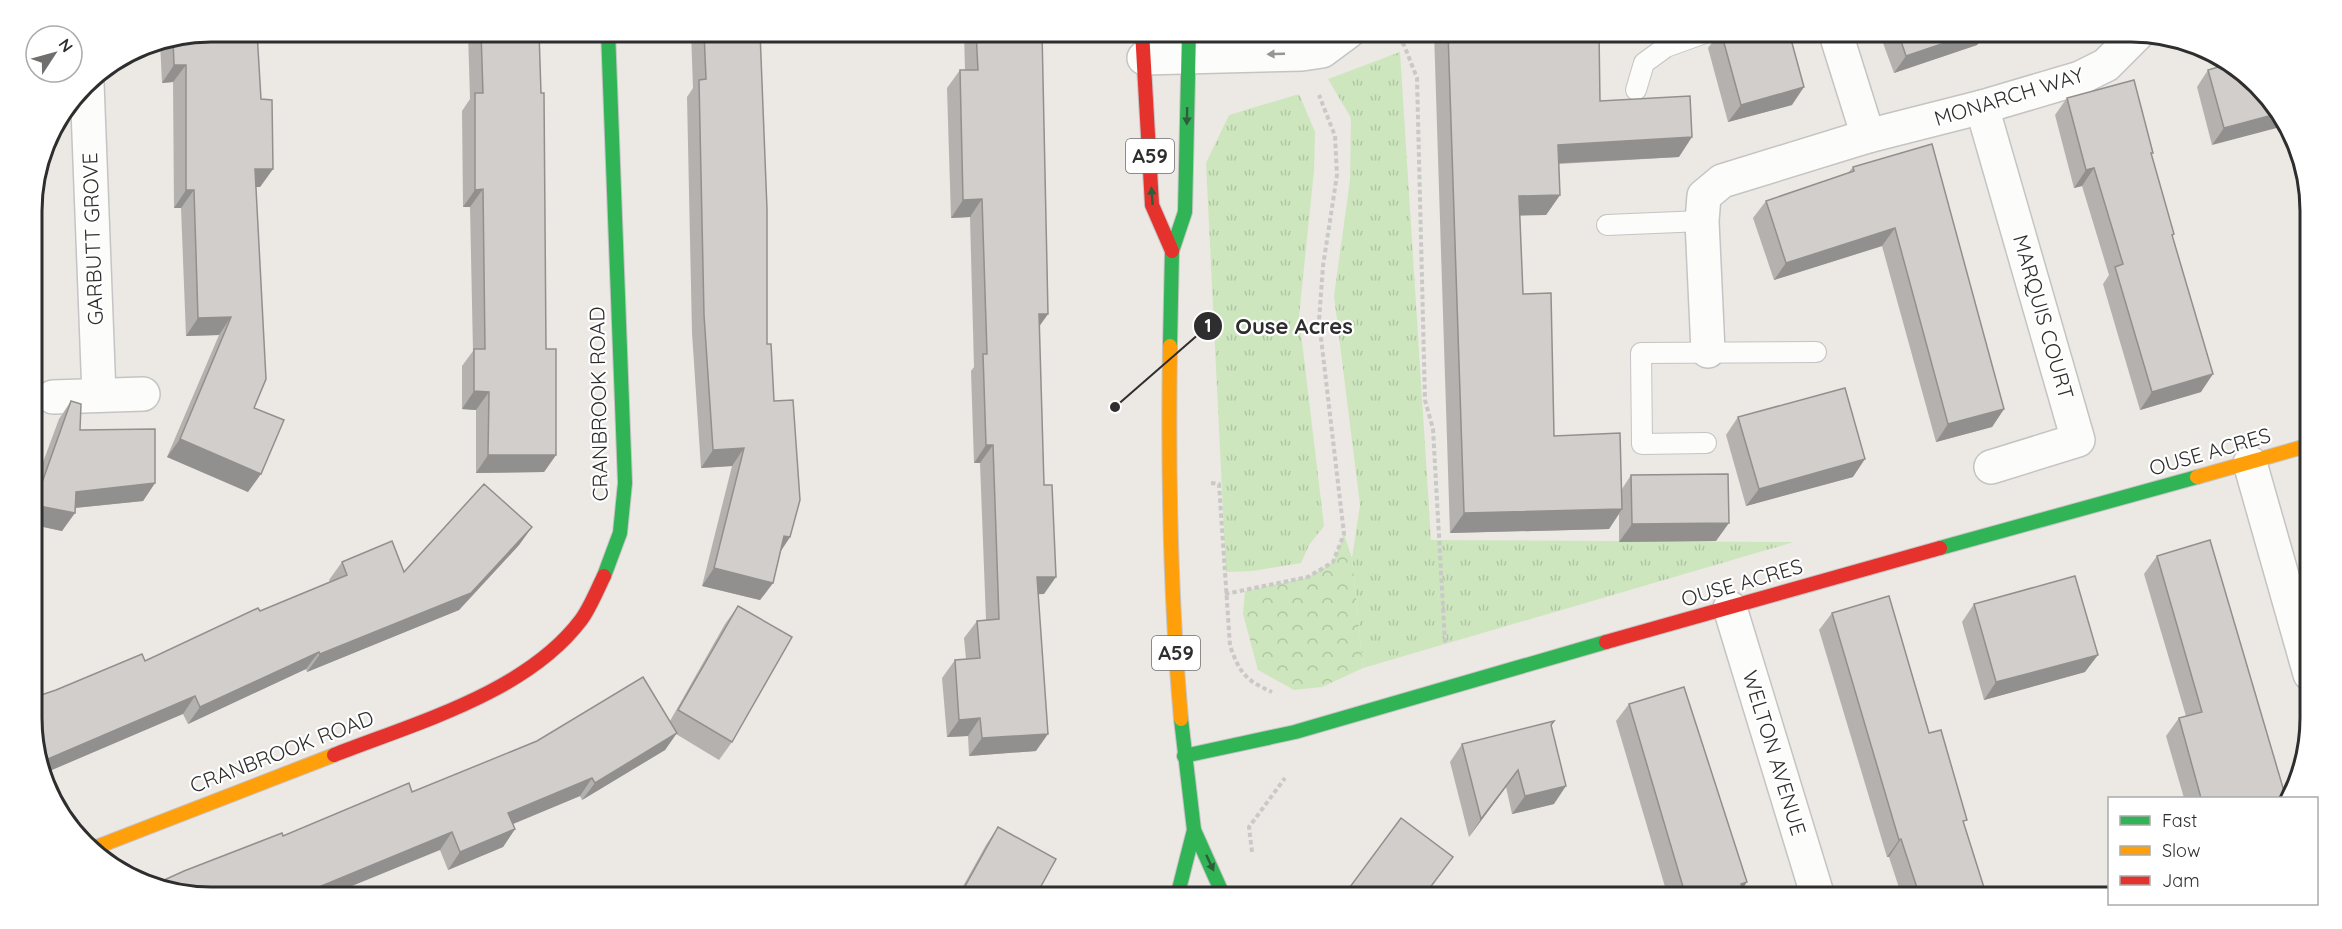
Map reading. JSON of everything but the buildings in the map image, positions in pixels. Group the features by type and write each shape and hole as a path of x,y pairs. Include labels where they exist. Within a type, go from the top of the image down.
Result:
{"street":[{"name":"CRANBROOK ROAD","path":"101,845 439,714 500,686 544,658 581,620 606,573 620,533 625,483 608,42"},
{"path":"1143,45 1189,44 1302,54 1322,51 1335,42"},
{"path":"1838,42 1868,136"},
{"name":"MONARCH WAY","path":"1708,351 1702,222 1704,196 1722,181 1868,136 1982,107 2080,78 2106,65 2129,42"},
{"name":"A59","path":"1189,44 1185,212 1172,251 1169,428 1175,650 1184,756 1194,830 1220,887"},
{"name":"A59","path":"1143,45 1152,205 1172,251"},
{"name":"GARBUTT GROVE","path":"87,96 99,395"},
{"name":"MARQUIS COURT","path":"1982,107 2078,440 1991,467"},
{"path":"53,397 143,393"},
{"name":"OUSE ACRES","path":"1184,756 1295,732 1448,686 2300,449"},
{"path":"2250,463 2300,639"},
{"name":"WELTON AVENUE","path":"1730,608 1815,887"},
{"name":"A59","path":"1180,887 1194,830"}],"lane":[{"path":"1636,90 1644,63 1666,47 1681,42"},
{"path":"1607,225 1702,222"},
{"path":"1706,444 1642,444 1641,353 1816,352"}],"path":[{"path":"1400,42 1404,45 1417,78 1425,400 1433,429 1435,505 1448,686"},
{"path":"1225,594 1308,577 1333,562 1344,534 1319,321 1323,266 1337,175 1335,136 1302,54"}],"green space":[{"path":"1400,52 1431,540 1794,542 1363,668 1352,558 1360,505 1334,296 1350,180 1351,118 1328,79"},
{"path":"1299,94 1315,132 1314,171 1299,316 1324,526 1309,545 1301,563 1253,571 1226,572 1206,163 1229,115"},
{"path":"1344,534 1352,558 1363,668 1322,687 1294,690 1258,670 1243,614 1245,591 1308,577 1333,562"}],"traffic: fast":[{"path":"604,576 620,533 625,483 608,42"},
{"path":"1170,346 1172,251 1185,212 1189,42"},
{"path":"1940,548 2197,477"},
{"path":"1184,756 1295,732 1606,642"},
{"path":"1181,719 1194,830 1220,887"},
{"path":"1180,887 1194,830"}],"traffic: slow":[{"path":"1170,346 1171,533 1174,626 1181,719"},
{"path":"2197,477 2300,448"},
{"path":"101,845 334,755"}],"traffic: jam":[{"path":"1143,42 1152,205 1172,251"},
{"path":"1606,642 1940,548"},
{"path":"334,755 467,703 531,667 558,645 581,620 604,576"}],"place":[{"name":"Ouse Acres","path":"1115,407"}]}
